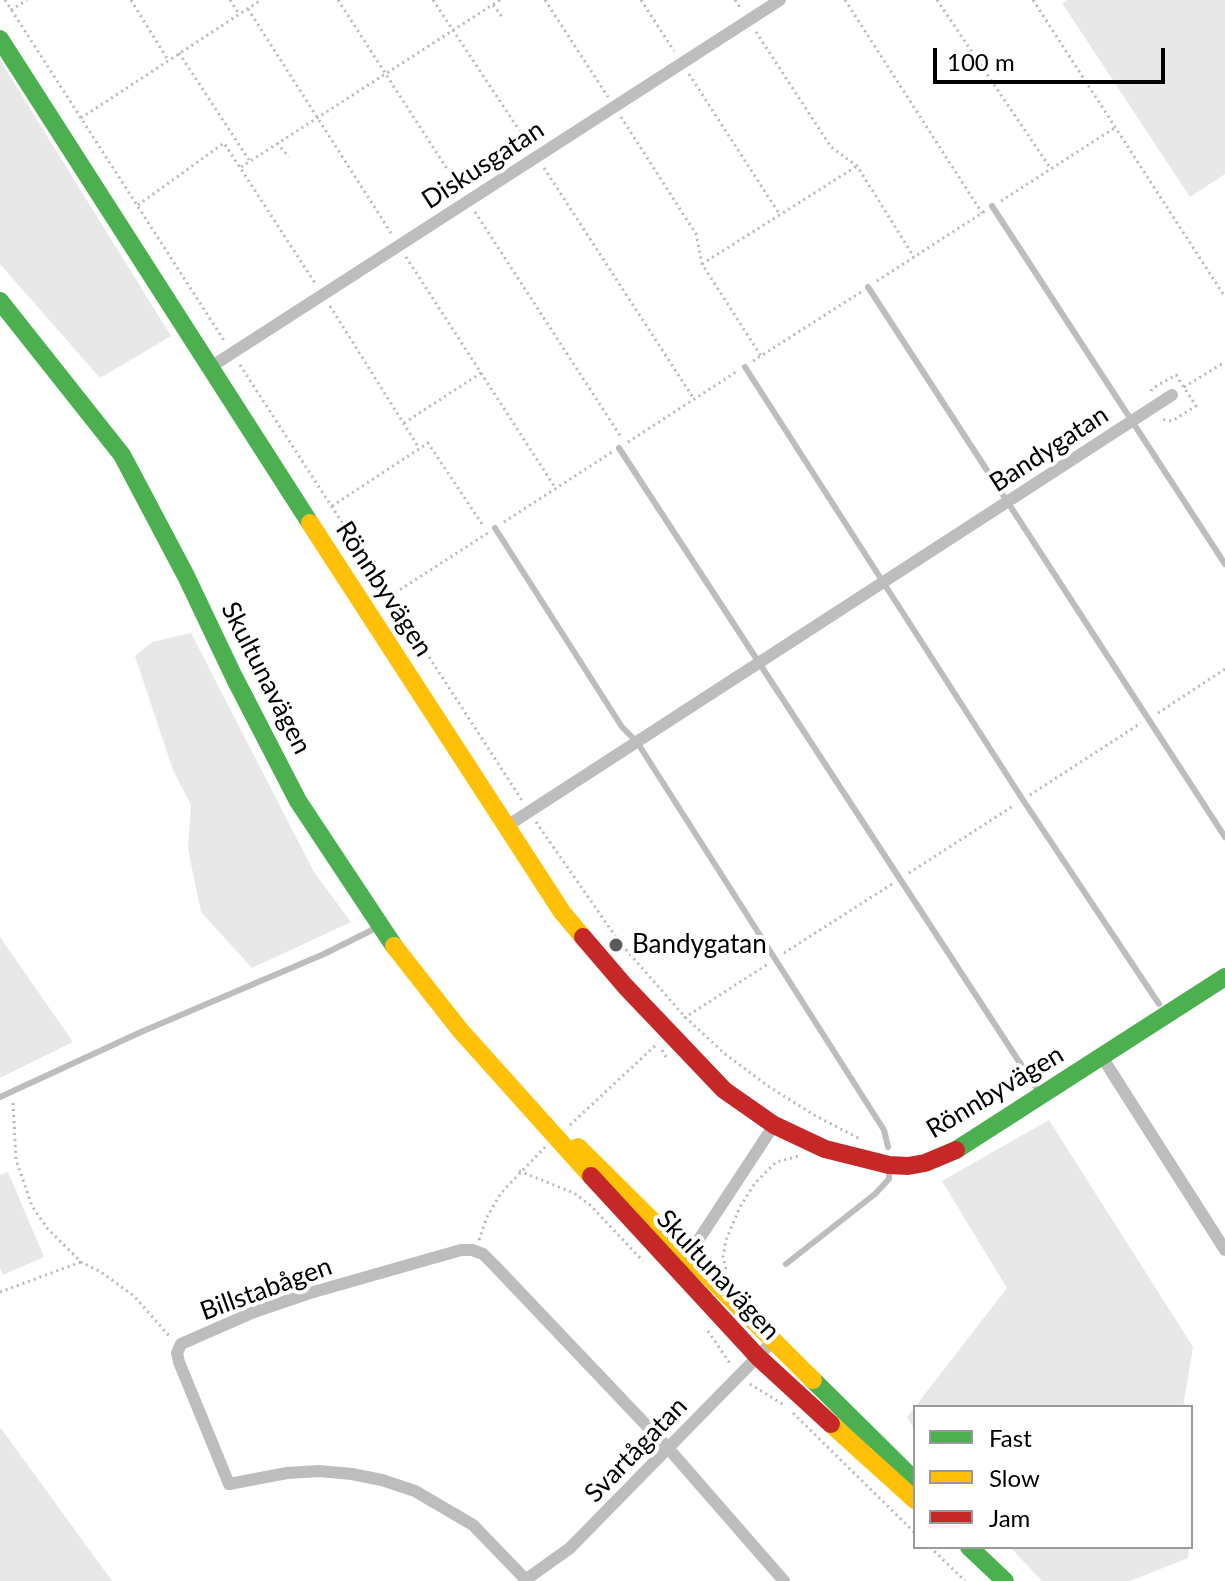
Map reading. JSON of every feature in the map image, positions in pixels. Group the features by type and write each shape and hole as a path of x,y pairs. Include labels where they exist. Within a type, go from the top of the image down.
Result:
{"main road":[{"name":"Rönnbyvägen","path":"0,39 562,912 667,1033 724,1090 774,1125 825,1149 888,1156 908,1166 944,1157 1225,977"},
{"name":"Skultunavägen","path":"0,301 122,455 298,801 379,927 460,1030 683,1264 772,1342 913,1479"},
{"name":"Skultunavägen","path":"683,1264 758,1357 913,1498"},
{"path":"974,1550 1005,1581"}],"street":[{"name":"Diskusgatan","path":"209,368 780,0"},
{"name":"Bandygatan","path":"507,826 1172,395"},
{"path":"1102,1057 1225,1250"},
{"path":"683,1264 774,1125"},
{"path":"472,1250 483,1254 495,1266 668,1448 784,1581"},
{"name":"Billstabågen","path":"472,1250 447,1254 254,1312 181,1344 177,1353 229,1484 287,1473 319,1471 352,1474 415,1491 473,1525 525,1581"},
{"name":"Svartågatan","path":"525,1581 570,1548 772,1342"}],"lane":[{"path":"992,206 1225,564"},
{"path":"868,287 1225,837"},
{"path":"745,367 1023,800 1159,1004"},
{"path":"622,446 751,652 760,661 1035,1086"},
{"path":"491,530 622,727 637,742 884,1130 889,1179 875,1194 786,1264"},
{"path":"0,1097 379,927"}],"path":[{"path":"5,0 390,596"},
{"path":"11,10 27,0"},
{"path":"131,0 168,60"},
{"path":"230,0 239,14"},
{"path":"81,118 261,0"},
{"path":"338,0 622,446"},
{"path":"433,0 694,399"},
{"path":"240,168 500,0"},
{"path":"641,0 780,215"},
{"path":"735,0 831,147 857,166 914,257"},
{"path":"845,0 982,213"},
{"path":"937,0 1051,169"},
{"path":"1033,0 1225,297"},
{"path":"493,5 503,18"},
{"path":"179,53 250,161"},
{"path":"137,205 234,136"},
{"path":"224,143 419,448"},
{"path":"277,143 289,157"},
{"path":"702,264 857,166"},
{"path":"696,234 702,264 761,356"},
{"path":"1172,395 1225,362"},
{"path":"403,423 481,373"},
{"path":"332,506 428,443 491,530"},
{"path":"569,1126 685,1017 1225,669"},
{"path":"685,1017 725,1054 779,1094 888,1156"},
{"path":"13,1091 14,1145 23,1185 32,1206 47,1228 81,1262 134,1296 170,1337 181,1344"},
{"path":"472,1250 501,1193 548,1145"},
{"path":"731,1278 724,1265 724,1250 740,1207 755,1183 776,1162 788,1157 808,1157"},
{"path":"0,1292 81,1262"},
{"path":"932,1549 965,1581"}],"shaded area":[{"path":"1068,0 1225,0 1225,174 1190,197 1062,3"},
{"path":"0,60 171,336 100,378 0,264"},
{"path":"191,633 314,872 351,922 252,968 201,912 188,849 191,805 173,770 135,656 152,642"},
{"path":"0,937 73,1042 0,1078"},
{"path":"1049,1120 1193,1347 1183,1405 916,1405 1007,1288 942,1181"},
{"path":"8,1172 44,1257 3,1275 0,1268 0,1175"},
{"path":"913,1409 913,1427 907,1417"},
{"path":"0,1427 112,1581 0,1581"},
{"path":"1012,1549 1189,1549 1188,1558 1130,1581 1042,1581"}],"traffic: fast":[{"path":"0,39 310,523"},
{"path":"0,301 122,455 298,801 394,946"},
{"path":"956,1150 1225,977"},
{"path":"813,1380 913,1479"},
{"path":"971,1549 1005,1581"}],"traffic: slow":[{"path":"310,523 562,912 583,937"},
{"path":"394,946 460,1030 591,1176"},
{"path":"578,1147 813,1380"},
{"path":"831,1424 913,1498"}],"traffic: jam":[{"path":"583,937 724,1090 774,1125 825,1149 889,1165 925,1163 956,1150"},
{"path":"591,1176 758,1357 831,1424"}],"place":[{"name":"Bandygatan","path":"616,945"}]}
